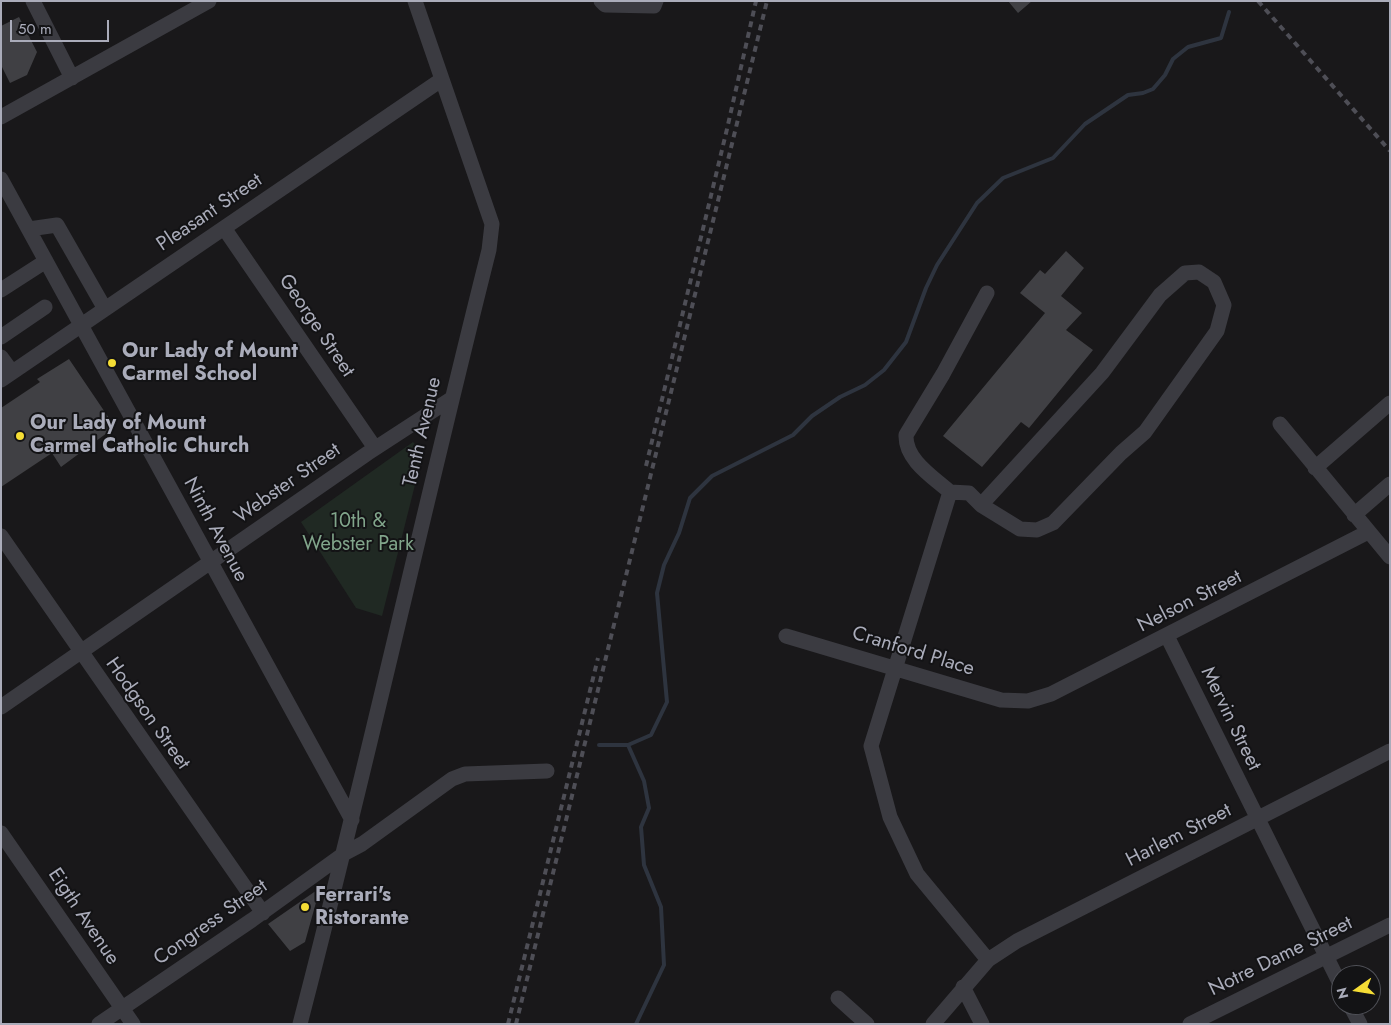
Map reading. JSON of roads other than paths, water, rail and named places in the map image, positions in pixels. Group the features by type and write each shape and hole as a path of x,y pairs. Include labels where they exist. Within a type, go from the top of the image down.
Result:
{"street":[{"path":"33,1 72,78"},
{"path":"1,116 209,1"},
{"name":"Tenth Avenue","path":"300,1024 345,853 451,399 489,250 492,224 415,1"},
{"path":"601,1 605,5 654,6 656,1"},
{"name":"Pleasant Street","path":"7,376 441,80"},
{"name":"Ninth Avenue","path":"1,179 352,820"},
{"path":"29,229 57,225 105,309"},
{"name":"George Street","path":"224,228 375,448"},
{"path":"1,290 46,261"},
{"path":"981,505 1102,373 1160,295 1186,273 1199,272 1214,282 1224,305 1217,331 1145,432 1053,523 1037,530 1020,529 981,505 969,493 950,492 910,455 906,446 906,435 943,374 987,293"},
{"path":"1,337 45,306"},
{"path":"1,357 7,376"},
{"name":"Webster Street","path":"1,707 375,448 451,399"},
{"path":"1315,468 1390,402"},
{"path":"1280,424 1354,516 1390,557"},
{"path":"1354,516 1390,484"},
{"path":"950,492 870,746 890,817 917,874 988,960"},
{"name":"Nelson Street","path":"1028,701 1052,694 1368,532"},
{"name":"Hodgson Street","path":"1,536 262,913"},
{"name":"Cranford Place","path":"786,636 896,667 1000,700 1028,701"},
{"name":"Mervin Street","path":"1167,636 1256,819 1331,966"},
{"name":"Harlem Street","path":"933,1024 988,960 1017,941 1390,751"},
{"name":"Congress Street","path":"99,1024 262,913 345,853 362,844 452,779 465,774 547,771"},
{"name":"Eigth Avenue","path":"1,833 133,1024"},
{"name":"Notre Dame Street","path":"1190,1024 1327,958 1390,925"},
{"path":"964,987 982,1024"},
{"path":"838,998 867,1024"}],"waterway":[{"path":"636,1024 664,965 661,907 644,865 641,827 649,808 644,781 628,745 651,735 667,702 657,593 664,565 679,533 690,498 712,476 793,435 812,416 840,397 865,385 884,370 906,342 926,288 937,265 977,203 1003,178 1053,158 1085,124 1128,95 1143,93 1153,89 1165,75 1173,59 1188,47 1221,38 1229,12"},
{"path":"599,745 628,745"}],"railway":[{"path":"646,466 756,1"},
{"path":"516,1024 767,1"},
{"path":"1258,1 1390,151"},
{"path":"508,1024 598,658"}],"place":[{"name":"Our Lady of Mount Carmel School","path":"112,363"},
{"name":"Our Lady of Mount Carmel Catholic Church","path":"20,436"},
{"name":"Ferrari's Ristorante","path":"305,907"}],"park label":[{"name":"10th & Webster Park","path":"358,534"}]}
